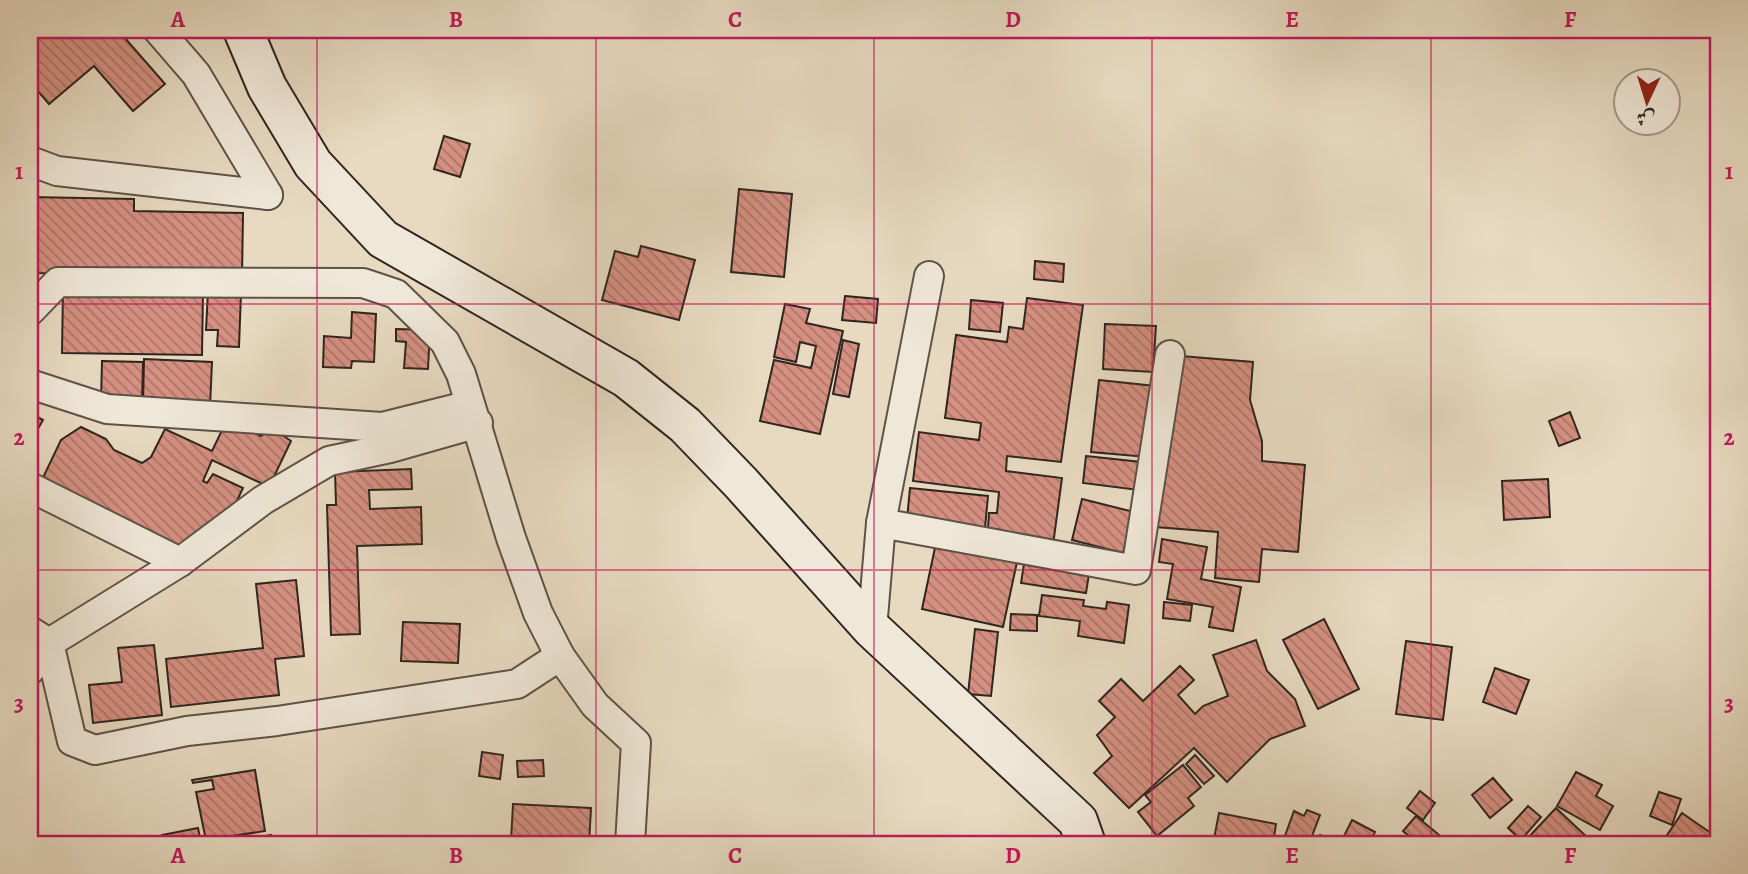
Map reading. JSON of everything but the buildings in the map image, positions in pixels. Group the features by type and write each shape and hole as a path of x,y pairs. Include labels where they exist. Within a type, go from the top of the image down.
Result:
{"main road":[{"path":"243,30 267,87 313,164 383,239 626,378 685,425 872,629 1078,821 1086,844"}],"street":[{"path":"30,161 57,171 268,195 196,74 158,30"},
{"path":"188,30 196,74"},
{"path":"872,629 881,523 929,275"},
{"path":"30,311 58,282 363,284 396,294 445,342 461,374 511,538 538,613 560,656 596,705 636,743 630,844"},
{"path":"881,523 1136,570 1171,355"},
{"path":"30,384 107,409 382,427 474,414"},
{"path":"30,670 40,637 180,562 263,500 329,461 390,448 474,414"},
{"path":"30,487 180,562"},
{"path":"40,637 72,741 94,750 187,731 277,721 517,684 560,656"}]}
